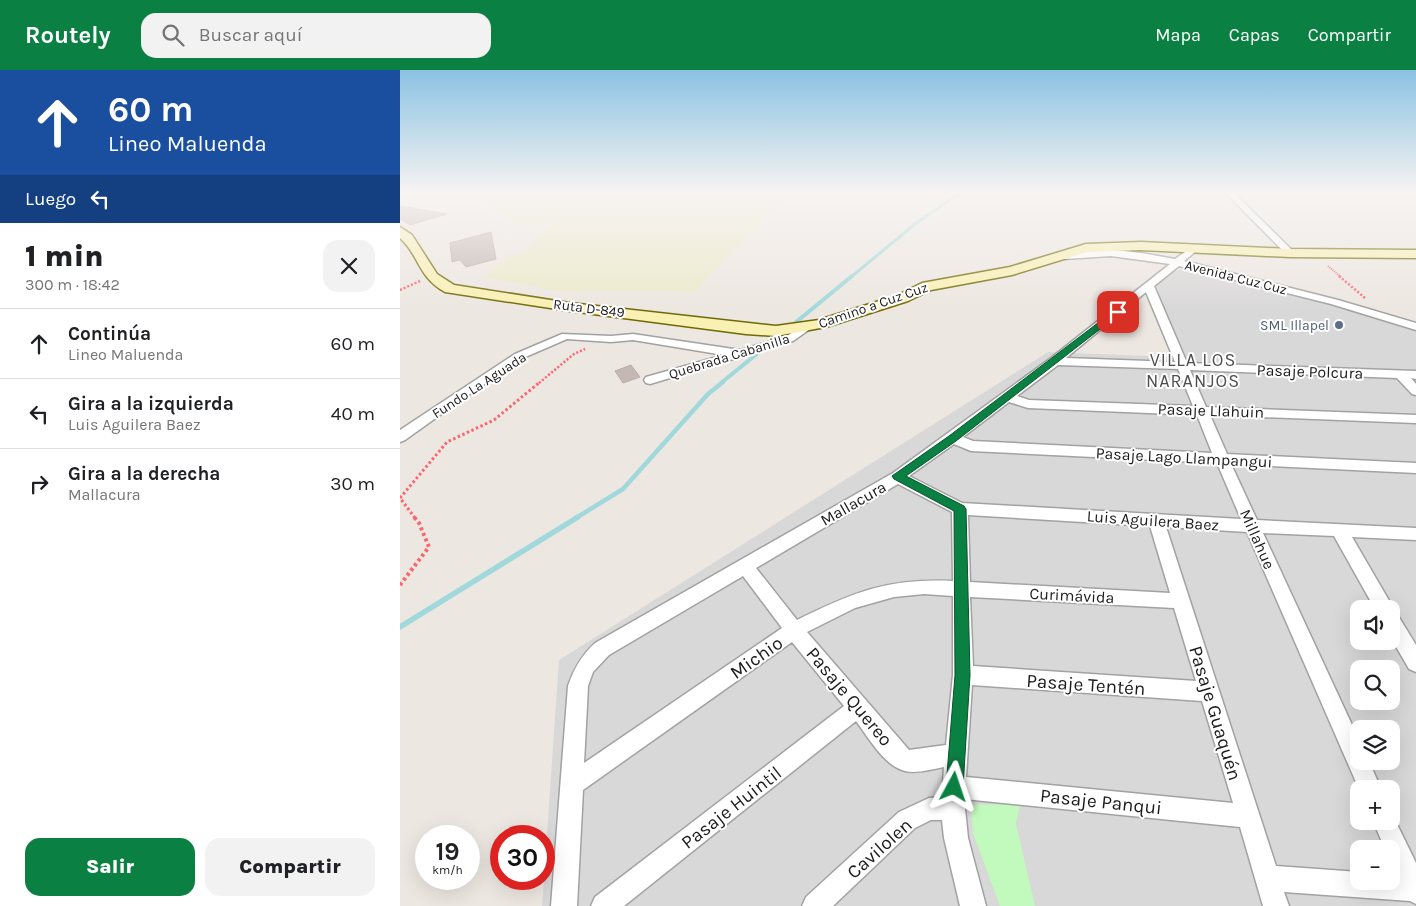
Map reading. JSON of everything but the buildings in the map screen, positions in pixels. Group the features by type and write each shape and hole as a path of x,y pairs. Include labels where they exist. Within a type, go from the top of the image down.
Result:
{"main road":[{"name":"Ruta D-849","path":"401,232 408,238 430,276 436,283 450,289 570,307 746,329 776,330 806,327"},
{"name":"Camino a Cuz Cuz","path":"806,327 903,298 927,286 1012,271 1078,250 1106,246 1290,253 1416,254"}],"street":[{"path":"1269,232 1290,253"},
{"name":"Mallacura","path":"564,906 578,686 582,670 590,660 602,649 898,476 953,438 1055,360 1149,288 1196,248"},
{"name":"Avenida Cuz Cuz","path":"1052,259 1079,253 1100,252 1178,263 1330,301 1416,327"},
{"name":"Millahue","path":"1149,288 1202,409 1222,460 1366,780"},
{"name":"Quebrada Cabanilla","path":"650,380 789,339 806,327"},
{"name":"Fundo La Aguada","path":"400,437 453,399 519,356 566,336 610,339 633,337 691,348 740,353"},
{"name":"Pasaje Polcura","path":"1055,360 1183,367 1416,375"},
{"path":"1401,375 1416,391"},
{"name":"Pasaje Llahuin","path":"1006,397 1028,404 1202,409 1416,419"},
{"name":"Pasaje Lago Llampangui","path":"953,438 972,446 1222,460 1416,468"},
{"name":"Luis Aguilera Baez","path":"898,476 960,509 1416,534"},
{"path":"960,509 963,675 953,798 956,838 973,906"},
{"name":"Pasaje Guaquén","path":"1156,520 1276,906"},
{"path":"1339,530 1380,600"},
{"name":"Pasaje Quereo","path":"745,566 857,708 903,759 957,755"},
{"name":"Michio","path":"572,784 794,630 851,602 894,590 924,586 962,590"},
{"name":"Curimávida","path":"962,590 1182,601"},
{"path":"1400,635 1416,663"},
{"name":"Pasaje Tentén","path":"963,675 1210,692"},
{"name":"Pasaje Huintil","path":"604,906 857,708"},
{"name":"Pasaje Panqui","path":"953,798 1248,816"},
{"name":"Cavilolen","path":"815,906 907,820 953,798"},
{"path":"1267,878 1416,890 1389,830"}],"path":[{"path":"1314,253 1378,310 1393,319"},
{"path":"400,290 430,276"},
{"path":"400,585 430,547 419,523 400,498 447,442 494,420 574,354 610,339"}],"shaded area":[{"path":"543,232 751,232 694,292 558,291 484,277 509,256 526,252"},
{"path":"1191,265 1285,286 1374,309 1416,323 1416,906 542,906 543,890 555,890 555,825 548,825 559,660 1048,352 1172,357 1143,285"}],"green space":[{"path":"1020,804 1016,824 1035,906 1000,906 973,833 971,805"}],"waterway":[{"path":"851,277 905,232"},
{"path":"795,323 852,276"},
{"path":"721,383 779,336"},
{"path":"576,518 623,489 708,394 723,382"},
{"path":"400,627 578,517"}],"place":[{"name":"SML Illapel","path":"1339,325"}],"district":[{"name":"VILLA LOS NARANJOS","path":"1193,370"}],"route":[{"path":"954,787 963,675 960,509 898,476 953,438 1118,312"}]}
